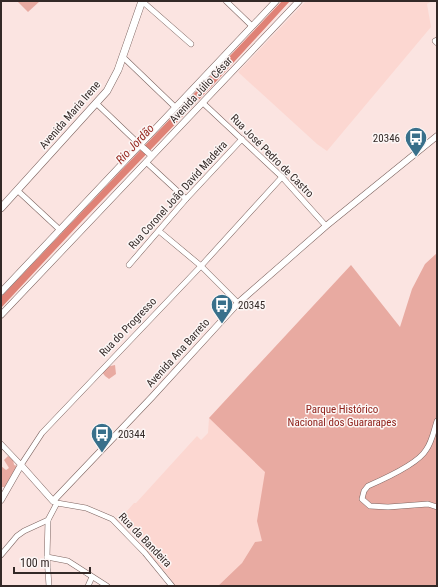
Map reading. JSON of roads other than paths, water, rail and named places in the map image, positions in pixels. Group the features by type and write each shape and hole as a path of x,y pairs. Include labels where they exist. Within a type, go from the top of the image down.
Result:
{"main road":[{"name":"Avenida Maria Irene","path":"1,208 96,103 114,79 142,1"}],"street":[{"path":"142,1 191,44"},
{"path":"226,1 252,26"},
{"name":"Avenida Júlio César","path":"1,292 276,1"},
{"name":"Avenida Júlio César","path":"1,315 299,1"},
{"path":"123,57 175,107"},
{"path":"96,103 152,155"},
{"name":"Rua José Pedro de Castro","path":"203,103 282,177 326,226"},
{"name":"Avenida Ana Barreto","path":"55,502 238,303 326,226 437,136"},
{"name":"Rua Coronel João David Madeira","path":"129,265 186,199 242,139"},
{"path":"146,162 186,199"},
{"name":"Rua do Progresso","path":"1,500 21,465 42,433 201,266 282,177"},
{"path":"17,190 60,230"},
{"path":"159,231 201,266 238,303"},
{"path":"437,421 426,451 405,468 368,486 364,491 362,499 370,506 388,507 428,504 437,507"},
{"path":"1,444 55,502 48,520 47,557 50,586"},
{"name":"Rua da Bandeira","path":"55,502 86,508 112,519 144,552 168,579 172,586"},
{"path":"1,555 17,536 24,531 48,520"},
{"path":"47,557 68,561 108,586"},
{"path":"88,586 92,577"},
{"path":"167,586 168,579"}],"place":[{"name":"20346","path":"416,158"},
{"name":"20345","path":"222,324"},
{"name":"20344","path":"102,454"}],"water label":[{"name":"Rio Jordão","path":"135,144"}],"park label":[{"name":"Parque Histórico Nacional dos Guararapes","path":"342,415"}]}
